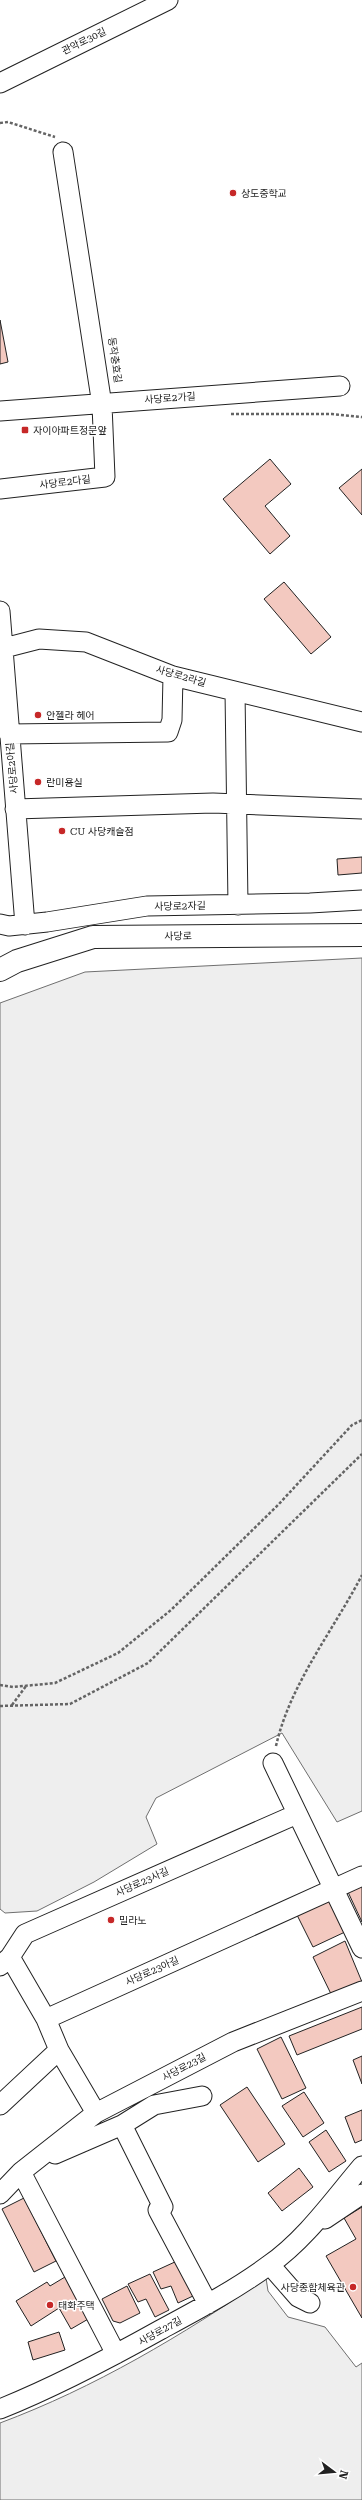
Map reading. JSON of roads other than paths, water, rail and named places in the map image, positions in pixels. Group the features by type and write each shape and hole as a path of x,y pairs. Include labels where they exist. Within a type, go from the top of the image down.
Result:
{"main road":[{"name":"사당로","path":"0,970 17,961 93,937 362,935"}],"street":[{"name":"관악로30길","path":"0,83 168,0"},
{"path":"61,145 102,405"},
{"name":"사당로2가길","path":"0,411 102,405 112,402 340,386"},
{"name":"사당로2다길","path":"0,490 105,477 102,405"},
{"name":"사당로2아길","path":"0,611 1,649 15,809 9,926"},
{"name":"사당로2라길","path":"1,649 39,639 86,642 173,676 362,722"},
{"path":"9,734 168,732 172,720 173,676"},
{"path":"235,691 238,905"},
{"path":"15,809 237,804 362,809"},
{"name":"사당로2자길","path":"9,926 146,906 238,905 362,900"},
{"path":"273,1763 362,1948"},
{"name":"사당로23사길","path":"5,1961 25,1934 297,1814"},
{"name":"사당로23아길","path":"46,2019 362,1876"},
{"path":"5,1961 46,2019 59,2050 96,2113"},
{"name":"사당로23길","path":"0,2194 21,2172 37,2161 96,2113 233,2042 362,1991"},
{"path":"0,2105 59,2050"},
{"path":"37,2161 122,2125 154,2105 202,2096"},
{"path":"122,2125 163,2207 158,2210 208,2304"},
{"name":"사당로27길","path":"0,2409 32,2397 116,2354 208,2304 270,2265 307,2231 362,2166"},
{"path":"21,2172 116,2354"},
{"name":"사당로27길","path":"307,2231 362,2194"},
{"path":"270,2265 298,2297 310,2303"}],"place":[{"name":"상도중학교","path":"233,193"},
{"name":"자이아파트정문앞","path":"25,430"},
{"name":"안젤라 헤어","path":"38,715"},
{"name":"란미용실","path":"38,782"},
{"name":"CU 사당캐슬점","path":"62,831"},
{"name":"밀라노","path":"111,1920"},
{"name":"사당종합체육관","path":"353,2287"},
{"name":"태화주택","path":"50,2305"}]}
